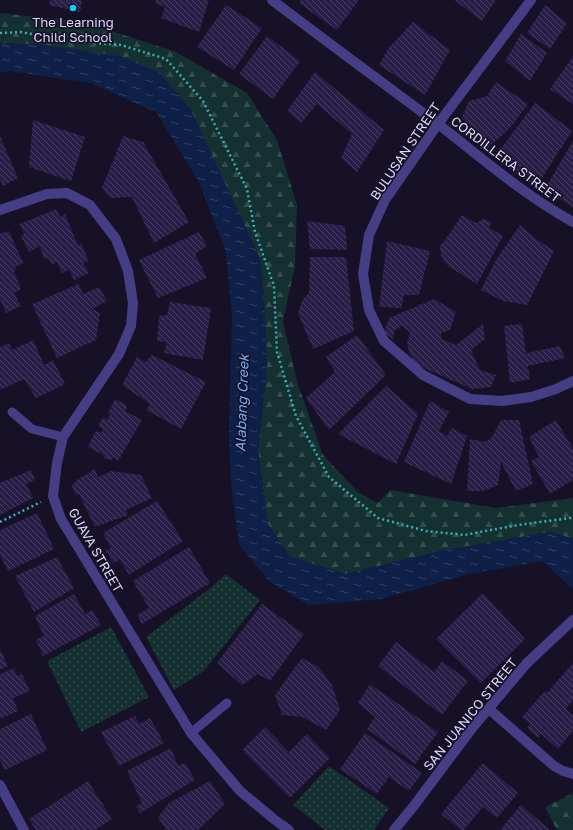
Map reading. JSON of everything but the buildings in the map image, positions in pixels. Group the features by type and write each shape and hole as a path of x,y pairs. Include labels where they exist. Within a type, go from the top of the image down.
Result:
{"street":[{"name":"CORDILLERA STREET","path":"272,0 438,124 512,183 553,211 573,222"},
{"name":"BULUSAN STREET","path":"531,0 438,124 385,200 369,235 363,274 369,310 384,341 423,375 470,399 502,401 532,397 556,389 573,380"},
{"name":"GUAVA STREET","path":"0,210 47,194 67,194 90,205 116,239 128,271 133,303 131,326 119,354 63,437 57,463 53,496 61,519 191,733 240,792 289,830"},
{"name":"SAN JUANICO STREET","path":"394,830 473,727 527,663 573,620"},
{"path":"489,709 554,766 573,774"},
{"path":"0,784 24,830"}],"lane":[{"path":"12,412 32,429 63,437"},
{"path":"191,733 227,703"}],"path":[{"path":"0,32 21,32 68,41 121,45 166,59 203,101 247,189 255,232 274,286 277,352 296,416 329,476 378,518 426,531 464,535 518,524 570,518 573,520"},
{"path":"0,522 35,505"}],"green space":[{"path":"0,13 84,22 176,52 247,93 277,140 297,205 295,266 283,321 297,382 323,455 359,493 378,503 390,490 496,508 573,498 573,539 551,532 440,551 346,574 290,557 268,524 258,451 267,364 264,298 191,110 46,45 0,43"},
{"path":"226,574 260,600 204,671 174,690 146,637 209,589"},
{"path":"111,627 149,697 81,732 47,661"},
{"path":"329,766 389,808 374,830 325,830 293,805"},
{"path":"573,793 573,830 557,830 545,807"}],"water":[{"name":"Alabang Creek","path":"0,43 46,45 119,56 159,72 191,110 260,258 264,298 267,364 258,451 268,524 290,557 346,574 440,551 551,532 573,539 573,589 542,561 465,575 381,599 309,605 270,582 240,546 232,497 229,436 232,318 226,252 199,182 156,112 90,83 10,71 0,73"}],"place":[{"name":"The Learning Child School","path":"73,8"}]}
